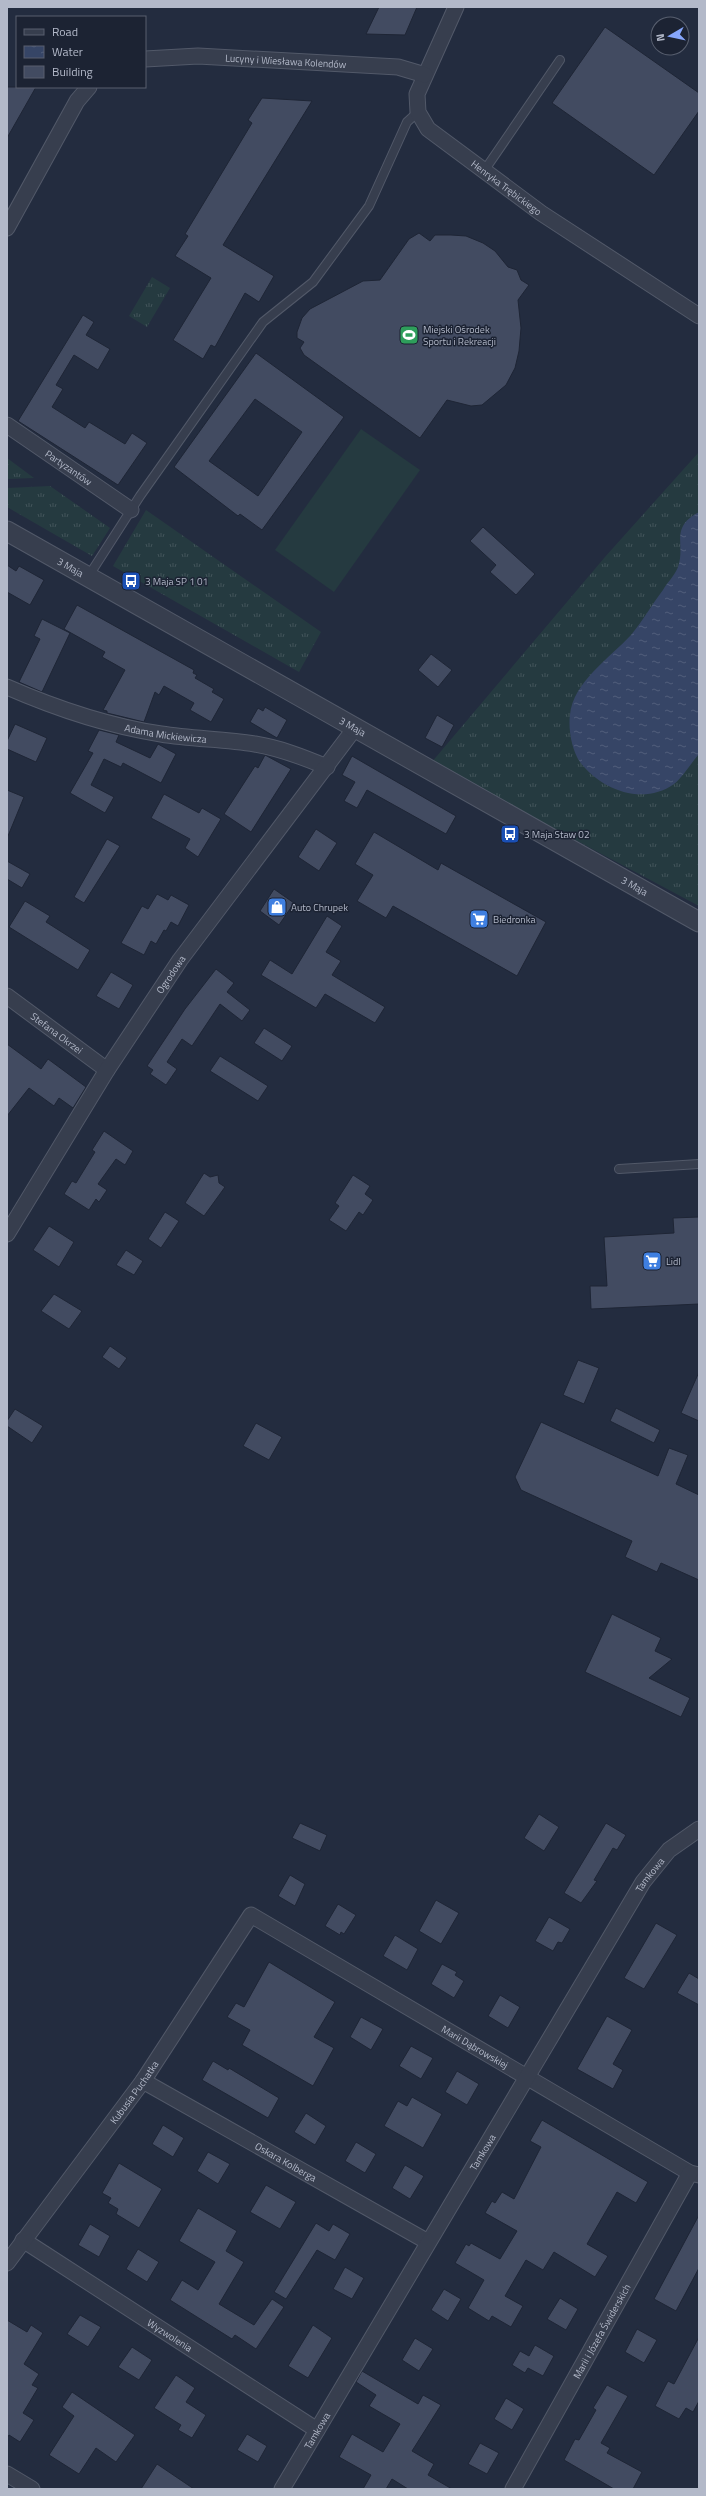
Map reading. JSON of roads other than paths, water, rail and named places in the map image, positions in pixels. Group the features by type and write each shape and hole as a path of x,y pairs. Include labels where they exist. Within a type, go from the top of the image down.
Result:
{"street":[{"path":"418,112 417,94 456,7"},
{"name":"Lucyny i Wiesława Kolendów","path":"146,59 198,56 398,67 425,75"},
{"path":"7,228 77,101 88,88"},
{"name":"Henryka Trębickiego","path":"418,112 428,129 541,213 699,316"},
{"name":"Partyzantów","path":"7,425 131,510"},
{"name":"3 Maja","path":"7,532 699,922"},
{"name":"Adama Mickiewicza","path":"7,687 64,707 137,729 162,734 254,744 290,753 327,767"},
{"name":"Ogrodowa","path":"7,1234 107,1070 202,928 327,767 355,728"},
{"name":"Stefana Okrzei","path":"7,996 107,1070"},
{"name":"Tamkowa","path":"282,2489 526,2077 644,1882 669,1850 699,1829"},
{"name":"Marii Dąbrowskiej","path":"251,1916 694,2174"},
{"name":"Kubusia Puchatka","path":"7,2262 143,2081 251,1916"},
{"name":"Oskara Kolberga","path":"143,2081 428,2242"},
{"name":"Marii i Józefa Świderskich","path":"513,2489 694,2174"},
{"name":"Wyzwolenia","path":"23,2240 317,2430"},
{"path":"7,2474 32,2489"}],"lane":[{"path":"484,171 560,60"},
{"path":"88,577 131,510 263,322 313,282 369,206 406,122 418,112"},
{"path":"619,1169 699,1164"}],"water":[{"path":"699,512 699,754 684,774 674,784 662,791 649,794 623,792 599,780 589,772 577,757 571,740 570,727 570,715 573,703 585,681 631,635 675,573 680,559 681,530 690,518"}],"place":[{"name":"Miejski Ośrodek Sportu i Rekreacji","path":"409,335"},
{"name":"3 Maja SP 1 01","path":"131,581"},
{"name":"3 Maja Staw 02","path":"510,834"},
{"name":"Auto Chrupek","path":"277,907"},
{"name":"Biedronka","path":"479,919"},
{"name":"Lidl","path":"652,1261"}]}
